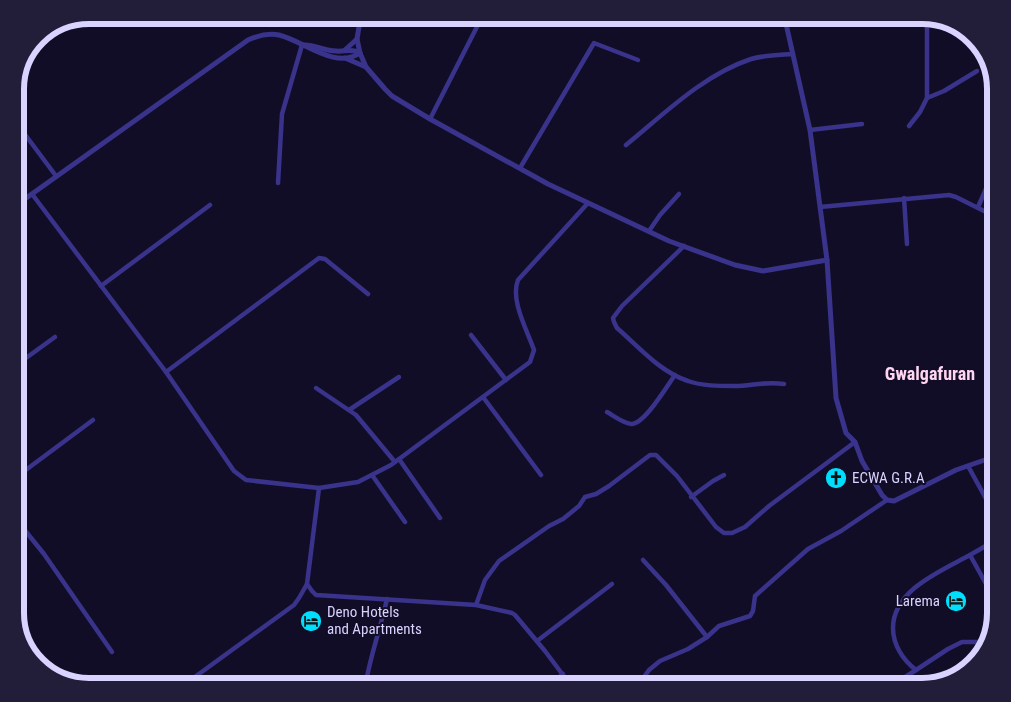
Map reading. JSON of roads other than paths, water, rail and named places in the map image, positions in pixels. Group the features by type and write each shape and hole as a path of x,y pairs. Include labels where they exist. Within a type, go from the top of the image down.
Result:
{"street":[{"path":"360,24 357,39 366,67 379,84 392,96 548,184 649,231 735,265 763,270 827,260"},
{"path":"430,119 478,24"},
{"path":"786,24 810,130 827,260 836,398 846,433 855,442 862,461 882,495 887,500 894,502 956,470 987,459"},
{"path":"909,126 920,112 927,98 927,24"},
{"path":"24,200 256,36 276,34 332,57 344,58 366,67"},
{"path":"345,50 357,39"},
{"path":"520,168 594,43 638,60"},
{"path":"302,44 310,44 332,51 355,50 360,53"},
{"path":"278,183 282,114 302,44"},
{"path":"344,58 360,53"},
{"path":"626,145 686,96 732,67 753,58 793,54"},
{"path":"927,98 944,91 977,71"},
{"path":"810,130 862,124"},
{"path":"24,133 56,176"},
{"path":"978,207 987,186"},
{"path":"32,194 166,372 234,472 246,480 319,488 358,482 372,475 397,460 530,362 534,350 515,298 518,280 588,203"},
{"path":"649,231 660,215 679,194"},
{"path":"820,207 949,195 987,212"},
{"path":"904,198 907,244"},
{"path":"101,286 210,205"},
{"path":"684,246 622,306 613,318 617,328 650,357 675,375 690,382 716,386 739,386 772,382 784,384"},
{"path":"166,372 319,258 326,259 368,294"},
{"path":"470,336 506,380"},
{"path":"24,359 55,337"},
{"path":"607,412 622,421 631,424 636,423 649,412 675,375"},
{"path":"349,410 399,377"},
{"path":"316,388 349,410 368,428 397,460 440,518"},
{"path":"483,397 541,475"},
{"path":"24,471 93,420"},
{"path":"476,605 490,573 498,561 549,526 563,519 579,506 585,498 609,486 650,455 656,455 676,476 720,531 732,533 745,527 769,506 855,442"},
{"path":"968,466 987,501"},
{"path":"372,475 405,522"},
{"path":"691,497 724,475"},
{"path":"193,678 294,605 299,598 307,584 319,488"},
{"path":"643,678 660,660 688,649 707,637 719,626 750,616 753,611 755,596 808,549 841,531 887,500"},
{"path":"24,529 44,554 112,652"},
{"path":"916,670 910,665 893,639 893,620 900,604 921,583 987,545"},
{"path":"970,555 987,586"},
{"path":"643,560 666,585 707,637"},
{"path":"307,584 316,595 476,605 514,614 565,678"},
{"path":"537,641 612,584"},
{"path":"367,677 373,647 379,634 387,600"},
{"path":"904,678 948,648 962,642 981,642"},
{"path":"557,678 562,674"}],"place":[{"name":"ECWA G.R.A","path":"836,478"},
{"name":"Larema","path":"956,601"},
{"name":"Deno Hotels and Apartments","path":"311,621"}],"district":[{"name":"Gwalgafuran","path":"930,374"}]}
